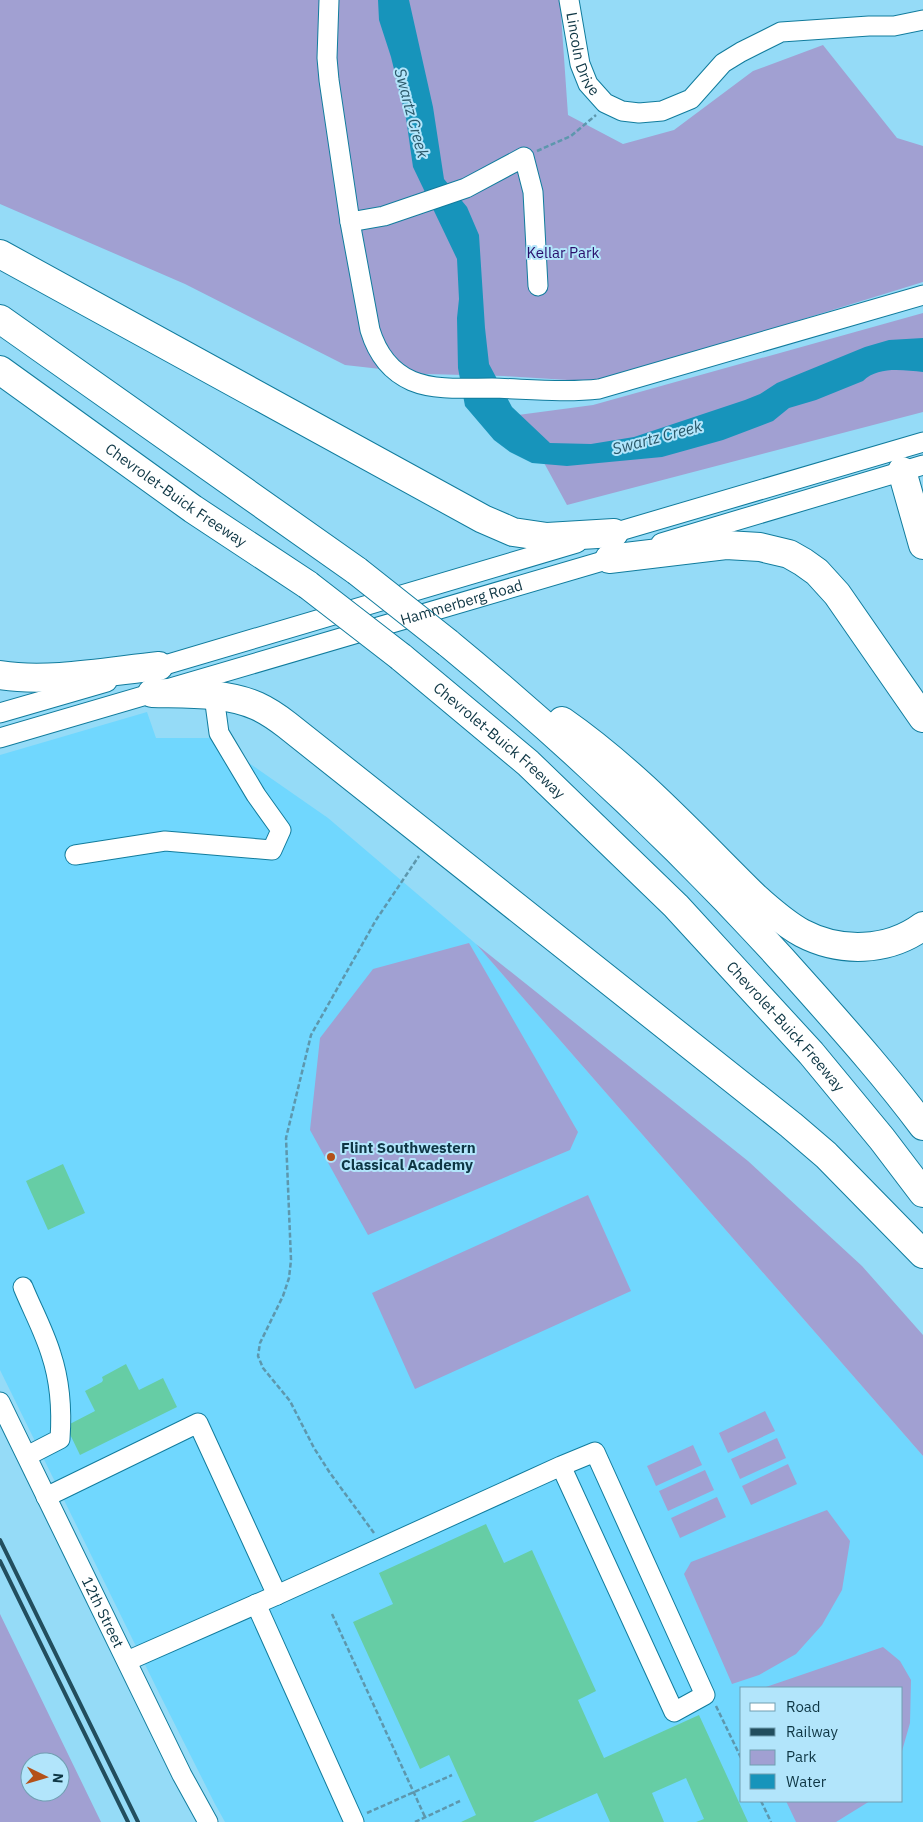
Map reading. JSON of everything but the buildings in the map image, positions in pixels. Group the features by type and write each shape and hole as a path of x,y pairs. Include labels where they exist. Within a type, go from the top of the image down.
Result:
{"highway":[{"path":"0,254 483,519 513,532 547,537 614,533"},
{"path":"0,319 357,571 451,646 607,782 684,856 777,954 868,1057 923,1126"},
{"name":"Chevrolet-Buick Freeway","path":"0,370 193,509 308,585 401,657 528,763 676,906 811,1053 882,1139 923,1193"},
{"path":"0,394 107,463 193,509"},
{"path":"913,468 923,545"},
{"path":"608,559 726,545 760,547 789,554 816,572 837,594 923,718"},
{"path":"451,646 586,738 659,803 756,898 800,932 816,940 850,948 866,947 902,939 923,926"},
{"path":"0,674 13,677 46,677 159,666"},
{"path":"152,693 214,696 252,704 287,725 791,1125 826,1155 923,1254"}],"street":[{"path":"329,0 327,58 329,80 350,222 370,330 374,344 390,367 413,381 425,385 456,387 572,391 599,389 923,295"},
{"name":"Lincoln Drive","path":"569,0 580,64 588,84 602,108"},
{"path":"602,108 639,113 662,111 691,100 723,63 781,32 894,26 923,20"},
{"path":"350,222 384,216 466,188 524,157 533,192 538,286"},
{"name":"Hammerberg Road","path":"0,713 923,442"},
{"path":"874,455 913,468"},
{"name":"Hammerberg Road","path":"0,738 913,468"},
{"path":"74,855 165,841 272,850 281,830 256,795 219,733 214,696"},
{"path":"23,1286 52,1354 60,1396 61,1425 60,1439 26,1456"},
{"name":"12th Street","path":"0,1402 182,1775 208,1822"},
{"path":"46,1497 198,1423 277,1595"},
{"path":"126,1661 277,1595 561,1466 595,1452 705,1695 674,1712 561,1466"},
{"path":"256,1604 361,1817"}],"path":[{"path":"524,157 570,136 602,108"},
{"path":"381,1547 373,1531 330,1473 314,1448 290,1401 263,1368 258,1356 260,1343 283,1296 289,1278 291,1260 286,1138 311,1035 376,920 419,855"},
{"path":"332,1614 425,1817"},
{"path":"708,1708 716,1705 740,1756"},
{"path":"361,1817 452,1775"},
{"path":"415,1822 460,1801"},
{"path":"761,1802 771,1822"}],"shaded area":[{"name":"Flint Southwestern Classical Academy","path":"147,712 156,738 213,738 328,818 476,944 923,1456 923,1822 225,1822 159,1693 0,1370 0,755"}],"green space":[{"name":"Kellar Park","path":"0,0 560,0 568,115 623,144 674,130 753,71 823,45 897,138 923,146 923,282 599,382 504,376 425,374 345,365 185,284 0,204"},
{"path":"923,313 923,412 567,505 518,415 593,405"},
{"path":"469,943 578,1132 570,1150 368,1235 310,1130 320,1038 373,969"},
{"path":"476,944 748,1161 862,1266 923,1335 923,1456"},
{"path":"588,1195 631,1291 415,1389 372,1293"},
{"path":"765,1411 775,1431 728,1453 719,1433"},
{"path":"777,1438 786,1458 740,1479 731,1459"},
{"path":"693,1445 702,1465 656,1486 647,1466"},
{"path":"788,1464 797,1484 751,1505 742,1486"},
{"path":"705,1470 714,1490 668,1511 659,1491"},
{"path":"717,1497 726,1517 680,1538 671,1518"},
{"path":"827,1510 850,1541 842,1590 822,1625 796,1654 759,1675 732,1684 684,1574 691,1562"},
{"path":"0,1614 67,1752 20,1752 20,1802 70,1802 70,1758 101,1822 0,1822"},
{"path":"883,1647 900,1661 911,1680 910,1723 903,1748 903,1687 766,1687"},
{"path":"786,1802 868,1802 836,1822 796,1822"}],"water":[{"name":"Swartz Creek","path":"378,0 409,0 433,107 444,179 467,207 479,235 489,364 512,407 550,443 591,444 634,437 745,400 760,394 777,383 865,347 889,340 923,338 923,372 891,370 876,373 863,381 816,400 789,408 773,421 723,440 662,457 567,466 532,463 510,452 494,440 465,406 458,368 457,318 459,299 457,259 413,167 406,118 391,57 379,20"}],"railway":[{"path":"0,1540 138,1822"},
{"path":"0,1561 128,1822"}],"place":[{"name":"Flint Southwestern Classical Academy","path":"331,1157"}]}
